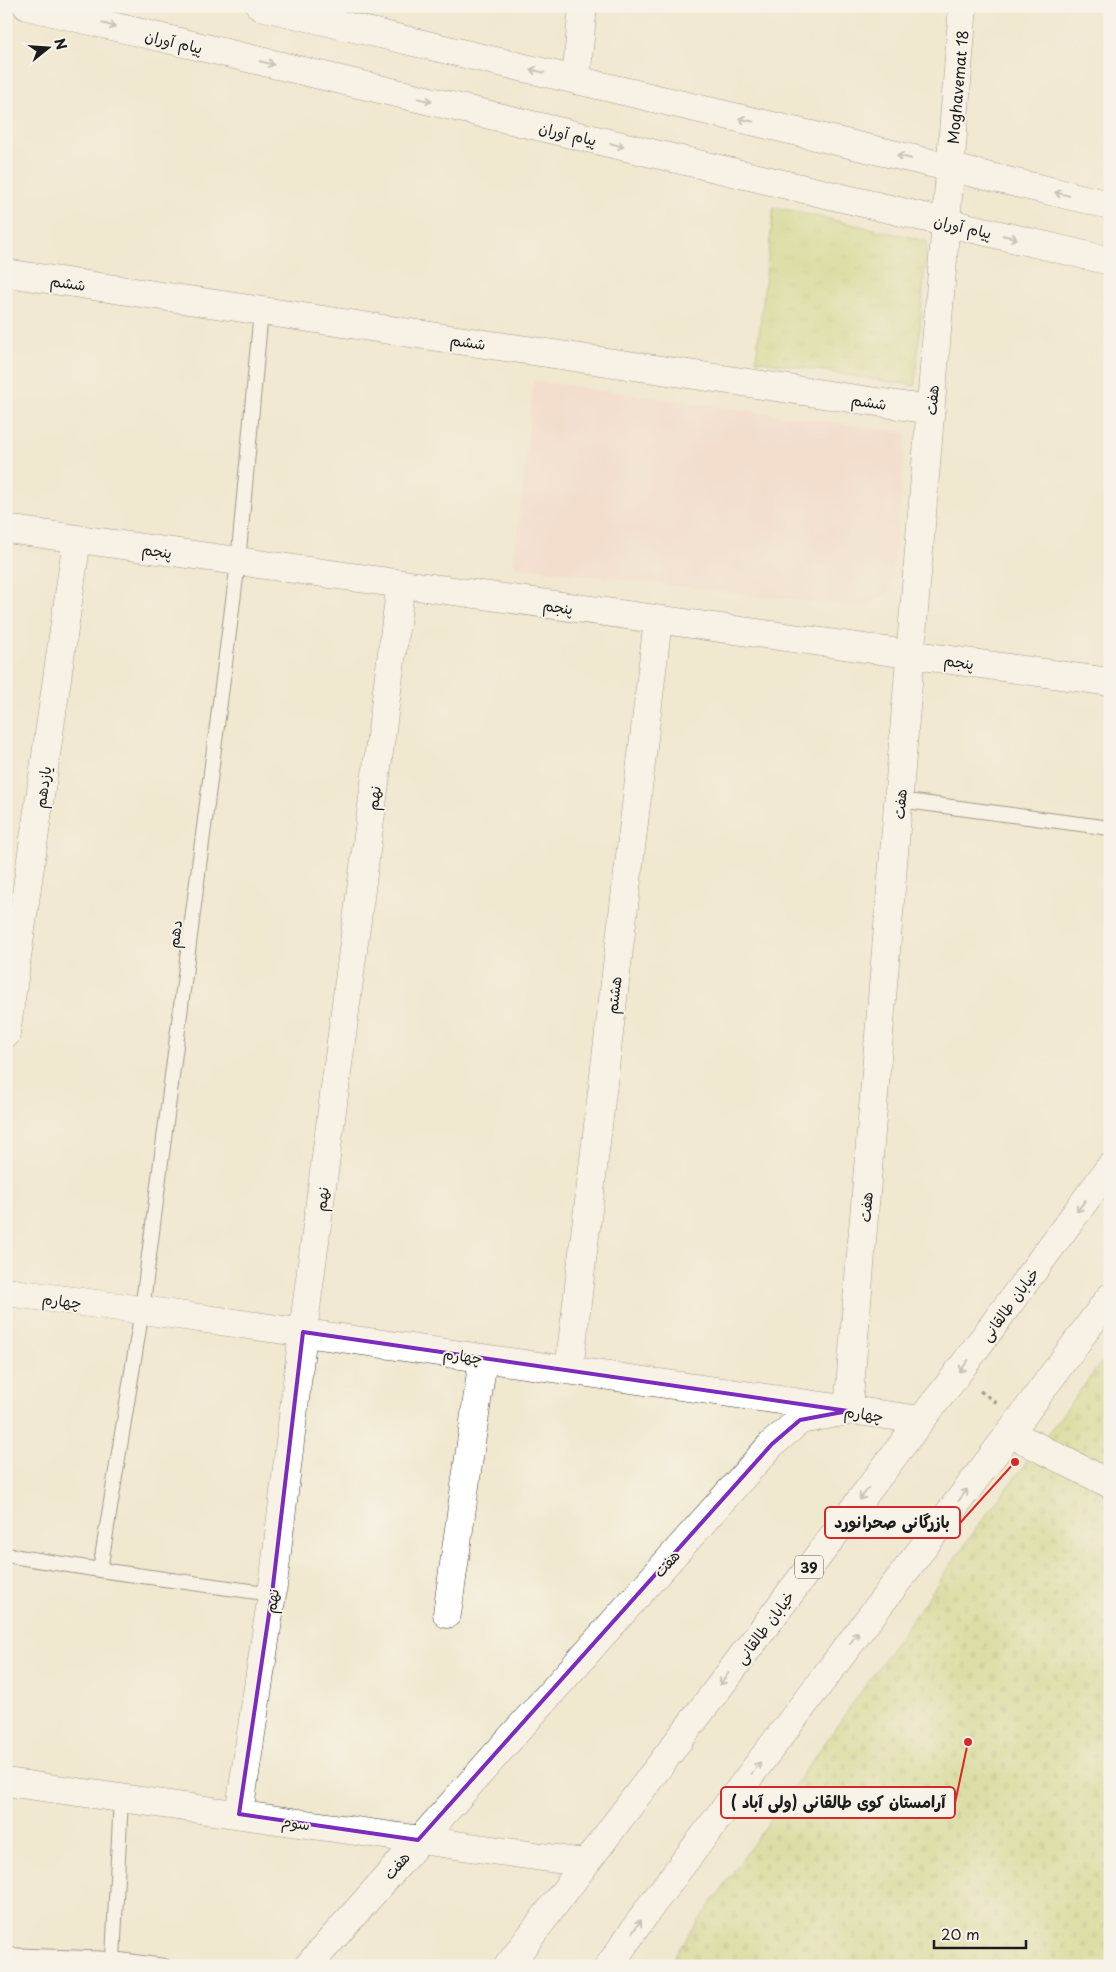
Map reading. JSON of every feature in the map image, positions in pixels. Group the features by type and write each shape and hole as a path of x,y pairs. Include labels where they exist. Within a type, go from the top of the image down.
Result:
{"street":[{"name":"پیام آوران","path":"27,6 1110,261"},
{"path":"260,6 1110,206"},
{"path":"576,80 583,6"},
{"name":"Moghavemat 18","path":"946,222 963,6"},
{"name":"هفت","path":"308,1966 772,1444 800,1420 848,1411 946,222"},
{"name":"ششم","path":"6,273 931,410"},
{"name":"پنجم","path":"6,529 1110,682"},
{"name":"یازدهم","path":"6,1034 77,539"},
{"name":"نهم","path":"239,1814 272,1594 303,1332 401,584"},
{"name":"هشتم","path":"569,1370 658,620"},
{"name":"خیابان طالقانی","path":"508,1966 920,1420 958,1374 1110,1167"},
{"name":"چهارم","path":"6,1292 303,1332 920,1420"},
{"path":"609,1966 650,1907 1015,1426 1110,1297"},
{"path":"447,1614 483,1358"},
{"path":"1015,1426 1110,1484"},
{"name":"سوم","path":"6,1782 585,1864"}],"lane":[{"name":"دهم","path":"100,1570 142,1310 238,562 261,311"},
{"path":"899,800 1110,828"},
{"path":"6,1555 272,1594"},
{"path":"113,1959 121,1798"},
{"path":"6,1955 113,1959 164,1966"}],"path":[{"path":"958,1374 1015,1426"}],"highlighted area":[{"path":"303,1332 848,1411 800,1420 772,1444 418,1840 239,1814 272,1594"}],"shaded area":[{"path":"534,381 906,433 891,590 867,609 514,566"}],"green space":[{"path":"774,207 927,241 915,386 756,360"},
{"path":"1110,1351 1110,1959 1107,1966 667,1966 979,1525"}],"place":[{"name":"بازرگانی صحرانورد","path":"1015,1462"},
{"name":"آرامستان کوی طالقانی (ولی آباد )","path":"968,1742"}]}
